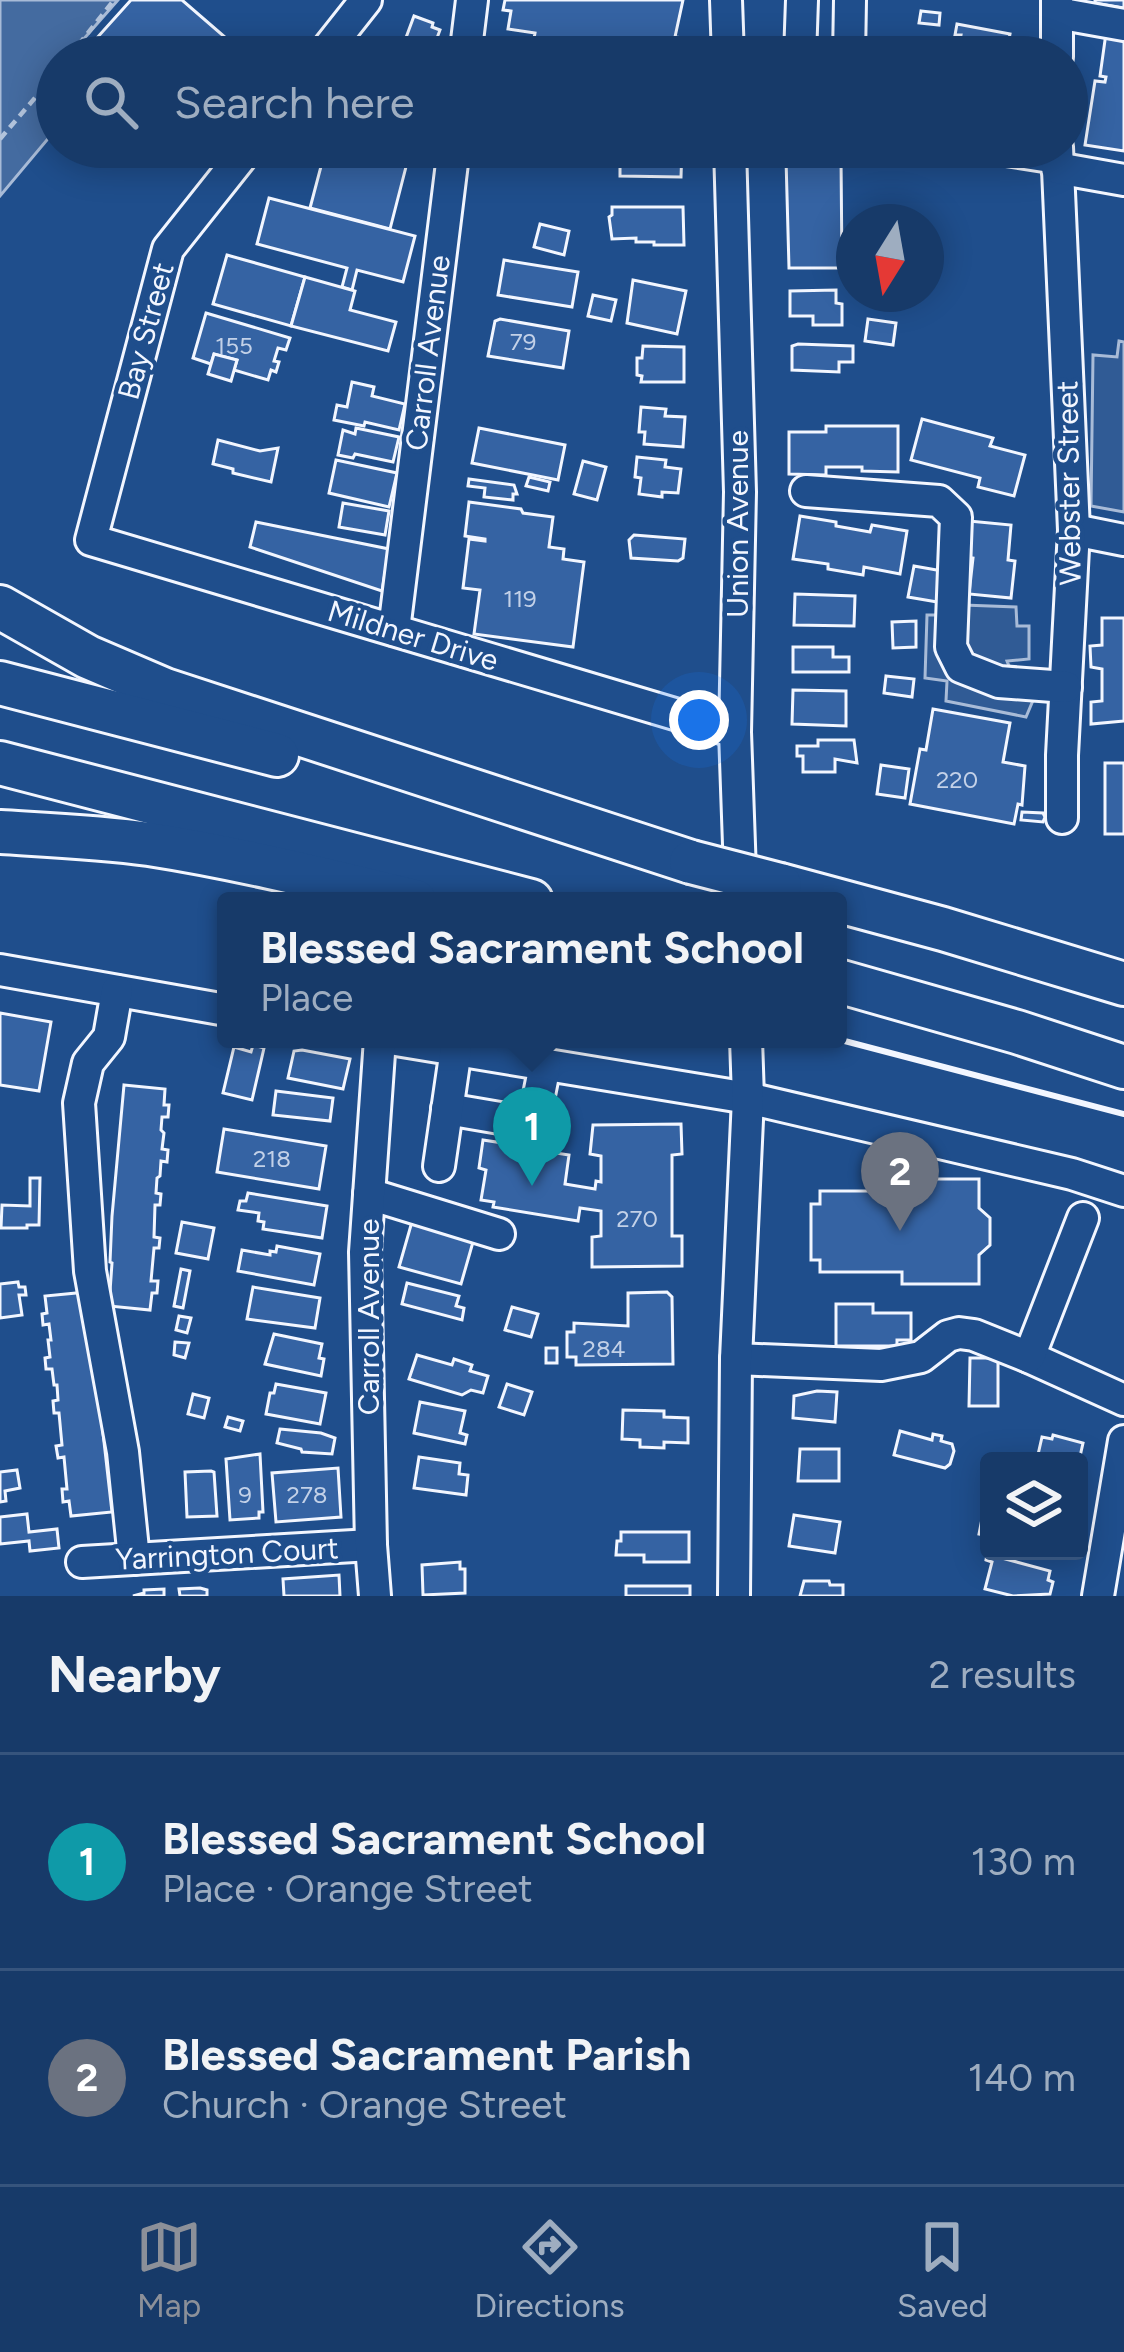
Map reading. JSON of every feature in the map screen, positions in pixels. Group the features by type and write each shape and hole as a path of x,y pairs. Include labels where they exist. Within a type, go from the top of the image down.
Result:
{"highway":[{"path":"0,608 88,657 165,690 691,862"},
{"path":"0,683 806,892"},
{"path":"0,763 496,892"},
{"path":"0,832 186,850 378,892"},
{"path":"847,903 1124,984"},
{"path":"847,983 1124,1066"}],"street":[{"path":"338,36 366,0"},
{"path":"467,36 472,0"},
{"path":"727,0 728,36"},
{"path":"801,36 802,0"},
{"path":"849,36 850,0"},
{"path":"1057,7 1124,26"},
{"name":"Bay Street","path":"91,539 168,249 232,168"},
{"name":"Carroll Avenue","path":"394,630 451,168"},
{"name":"Union Avenue","path":"731,168 740,492 735,732 741,892"},
{"name":"Webster Street","path":"1057,168 1075,530 1062,818"},
{"path":"1087,168 1124,180"},
{"path":"806,491 939,501 956,517 951,647 961,667 999,682 1066,687"},
{"path":"1075,530 1124,540"},
{"name":"Mildner Drive","path":"91,539 735,732"},
{"path":"0,970 217,1008"},
{"path":"117,991 109,1036 88,1063 79,1103 90,1271 123,1452 134,1559"},
{"name":"Carroll Avenue","path":"375,1596 365,1252 379,1048"},
{"path":"449,1048 748,1098 1072,1174 1124,1191"},
{"path":"734,1596 746,1048"},
{"path":"439,1166 456,1049"},
{"path":"446,1109 527,1116 545,1065"},
{"path":"369,1194 499,1234"},
{"path":"1029,1357 1083,1218"},
{"path":"736,1358 880,1365 921,1357 959,1333 1029,1357 1124,1400"},
{"path":"1098,1596 1124,1441"},
{"name":"Yarrington Court","path":"82,1562 371,1545"}],"path":[{"path":"86,36 114,0"},
{"path":"0,139 36,97"}],"shaded area":[{"path":"0,0 118,0 86,36 36,36 36,153 0,196"},
{"path":"1119,341 1124,342 1124,512 1091,506 1093,355 1117,357"},
{"path":"963,605 1016,607 1017,626 1029,626 1029,659 1007,661 1009,666 1032,673 1034,698 1026,717 946,701 947,681 925,678 927,615 949,615"}],"building":[{"path":"131,0 182,0 224,36 99,36"},
{"path":"505,0 683,0 675,36 534,36 508,29 511,11 503,10"},
{"path":"1124,0 1124,8 1095,3"},
{"path":"921,11 940,13 939,25 919,23"},
{"path":"414,16 440,30 438,36 407,36"},
{"path":"957,24 1010,34 1010,36 955,35"},
{"path":"1106,33 1124,36 1124,151 1088,145 1095,81 1105,82 1106,77 1100,76"},
{"path":"321,168 406,168 390,229 310,208"},
{"path":"620,168 681,168 681,177 620,176"},
{"path":"786,168 841,168 836,268 789,268"},
{"path":"269,198 415,236 403,282 357,270 352,290 342,287 347,268 257,244"},
{"path":"612,207 683,207 684,245 612,239"},
{"path":"540,224 569,231 564,255 534,247"},
{"path":"227,255 305,277 291,326 213,304"},
{"path":"504,260 578,272 572,307 498,295"},
{"path":"305,277 355,291 350,310 396,322 388,351 291,326"},
{"path":"633,280 686,291 677,334 627,323"},
{"path":"836,290 836,312 842,312 842,325 813,325 813,316 790,316 790,291"},
{"path":"593,295 616,300 611,321 588,316"},
{"path":"206,313 290,338 286,350 278,348 276,372 271,370 268,380 234,370 237,360 214,354 211,364 193,358"},
{"path":"868,319 896,323 893,345 865,341"},
{"path":"495,321 569,331 563,368 488,356"},
{"path":"643,346 684,347 684,382 641,382 637,358 642,358"},
{"path":"792,346 853,346 853,362 839,362 839,372 792,370"},
{"path":"214,354 237,360 231,381 208,374"},
{"path":"352,382 374,387 372,396 405,404 399,430 334,420 337,405 347,407"},
{"path":"641,407 685,417 683,447 644,444 645,432 639,432"},
{"path":"922,419 993,438 990,446 1025,455 1014,496 978,487 980,478 911,460"},
{"path":"826,426 898,426 898,472 826,467 826,475 789,474 789,432 826,432"},
{"path":"356,428 399,437 393,462 338,455 343,430 355,434"},
{"path":"479,428 565,445 558,480 472,463"},
{"path":"218,440 260,451 278,448 271,482 213,464"},
{"path":"637,457 666,460 665,467 681,469 678,493 639,494"},
{"path":"336,460 397,473 389,507 329,493"},
{"path":"583,461 606,467 597,500 574,494"},
{"path":"529,477 550,482 548,491 526,486"},
{"path":"469,479 514,485 517,494 513,500 484,497 485,488 468,486"},
{"path":"469,502 553,517 549,547 564,549 563,559 584,562 573,647 474,634 480,590 463,588 469,539 485,539 465,536"},
{"path":"343,503 389,511 385,535 339,527"},
{"path":"800,516 870,532 872,525 907,531 900,574 864,567 863,575 793,559"},
{"path":"969,521 1011,525 1008,560 1015,561 1011,598 969,594 973,558 965,557"},
{"path":"256,522 389,549 382,591 250,547"},
{"path":"634,535 685,539 683,558 631,558 629,540"},
{"path":"914,566 948,572 943,603 908,597"},
{"path":"795,594 855,596 854,626 794,625"},
{"path":"1102,618 1124,618 1124,721 1091,724 1091,702 1102,701 1102,669 1091,667 1090,646 1102,645"},
{"path":"916,621 916,647 893,648 892,622"},
{"path":"793,647 833,647 833,657 849,657 849,672 793,672"},
{"path":"886,676 914,679 912,697 884,693"},
{"path":"793,690 846,691 846,726 792,724"},
{"path":"933,709 1010,723 1003,762 1025,766 1022,805 1018,804 1014,824 910,804"},
{"path":"818,740 854,740 857,763 835,759 835,772 803,772 797,746 818,746"},
{"path":"1105,763 1124,763 1124,834 1105,834"},
{"path":"881,765 909,769 905,798 877,794"},
{"path":"1022,812 1045,817 1043,822 1021,820"},
{"path":"0,1013 51,1022 39,1091 0,1085"},
{"path":"234,1048 251,1052 264,1048 252,1100 223,1093"},
{"path":"294,1051 350,1059 343,1089 288,1078"},
{"path":"124,1085 165,1089 164,1105 169,1105 168,1117 162,1117 162,1149 168,1150 157,1178 156,1193 161,1194 160,1205 155,1205 154,1237 160,1238 159,1248 154,1248 151,1281 158,1281 150,1310 109,1306"},
{"path":"276,1091 333,1098 330,1121 273,1115"},
{"path":"519,1108 562,1115 556,1153 569,1155 565,1184 595,1189 596,1181 601,1182 601,1156 590,1154 593,1125 681,1124 682,1154 672,1155 672,1236 682,1236 682,1266 592,1267 592,1237 601,1236 601,1211 580,1208 578,1221 493,1207 494,1202 481,1200 486,1170 479,1168 483,1140 542,1149 544,1137 515,1133"},
{"path":"224,1129 326,1146 319,1189 217,1172"},
{"path":"30,1178 40,1178 39,1225 1,1228 2,1205 30,1206"},
{"path":"901,1179 979,1179 979,1208 990,1218 990,1245 979,1255 979,1284 902,1284 902,1272 820,1272 820,1260 811,1260 811,1204 820,1204 820,1191 901,1191"},
{"path":"248,1193 327,1206 322,1238 263,1229 259,1213 238,1210"},
{"path":"413,1218 475,1235 461,1284 399,1267"},
{"path":"182,1222 214,1228 208,1259 176,1253"},
{"path":"277,1246 320,1254 314,1285 238,1271 242,1250 270,1255"},
{"path":"181,1269 190,1271 183,1308 174,1306"},
{"path":"18,1282 26,1295 19,1295 22,1315 0,1318 0,1284"},
{"path":"407,1283 459,1296 456,1306 464,1308 462,1320 402,1304"},
{"path":"253,1287 320,1298 315,1328 247,1319"},
{"path":"87,1292 112,1512 71,1516 69,1501 63,1502 62,1489 67,1489 64,1457 58,1458 56,1446 62,1445 53,1401 58,1400 57,1385 52,1369 46,1369 51,1340 42,1314 47,1313 45,1296"},
{"path":"667,1292 672,1297 673,1364 576,1365 576,1357 567,1357 567,1332 574,1332 574,1323 628,1326 628,1293"},
{"path":"836,1304 873,1304 873,1313 911,1313 911,1340 897,1340 897,1346 836,1346"},
{"path":"512,1307 538,1314 531,1337 505,1330"},
{"path":"179,1316 191,1318 187,1333 176,1330"},
{"path":"274,1334 322,1344 321,1376 265,1364"},
{"path":"175,1342 189,1343 185,1358 174,1355"},
{"path":"546,1348 557,1348 557,1363 546,1363"},
{"path":"417,1355 472,1365 470,1371 488,1376 483,1393 471,1390 462,1395 409,1379"},
{"path":"970,1358 998,1358 998,1406 969,1406"},
{"path":"276,1384 326,1393 320,1424 266,1414"},
{"path":"507,1384 532,1392 524,1415 499,1407"},
{"path":"837,1392 835,1422 793,1418 794,1396"},
{"path":"193,1394 209,1398 204,1418 188,1414"},
{"path":"420,1402 465,1411 460,1433 467,1435 465,1444 414,1433"},
{"path":"623,1410 664,1411 664,1417 688,1418 688,1443 640,1447 640,1440 622,1439"},
{"path":"228,1417 243,1421 240,1431 225,1427"},
{"path":"280,1429 335,1438 332,1454 302,1452 277,1443"},
{"path":"900,1431 932,1440 933,1434 942,1436 941,1441 952,1444 954,1451 950,1464 945,1468 894,1455"},
{"path":"1053,1435 1083,1443 1081,1452 1039,1452 1042,1437 1052,1439"},
{"path":"800,1449 839,1449 839,1481 798,1481"},
{"path":"260,1454 263,1512 259,1518 230,1520 226,1459"},
{"path":"419,1457 460,1463 459,1474 468,1475 466,1495 414,1488"},
{"path":"338,1468 341,1517 276,1522 272,1473"},
{"path":"17,1470 20,1488 5,1491 6,1501 0,1502 0,1472"},
{"path":"211,1471 217,1516 187,1517 185,1472"},
{"path":"27,1514 29,1532 57,1529 59,1548 30,1551 29,1541 0,1544 0,1517"},
{"path":"794,1515 840,1522 835,1553 789,1546"},
{"path":"621,1532 689,1532 689,1562 644,1562 644,1555 616,1555"},
{"path":"986,1560 1009,1560 1050,1571 1050,1594 1013,1596 985,1589 992,1562"},
{"path":"460,1562 460,1569 465,1569 465,1593 423,1595 422,1565"},
{"path":"339,1575 340,1596 284,1596 283,1579"},
{"path":"804,1581 843,1585 843,1596 800,1596"},
{"path":"626,1586 690,1586 690,1596 626,1596"},
{"path":"164,1589 164,1596 133,1596 144,1590"},
{"path":"179,1589 207,1590 207,1596 180,1596"}],"wall":[{"path":"847,1042 1124,1114"}],"place":[{"name":"Blessed Sacrament School","path":"532,1186"},
{"name":"Blessed Sacrament Parish","path":"900,1231"}]}
